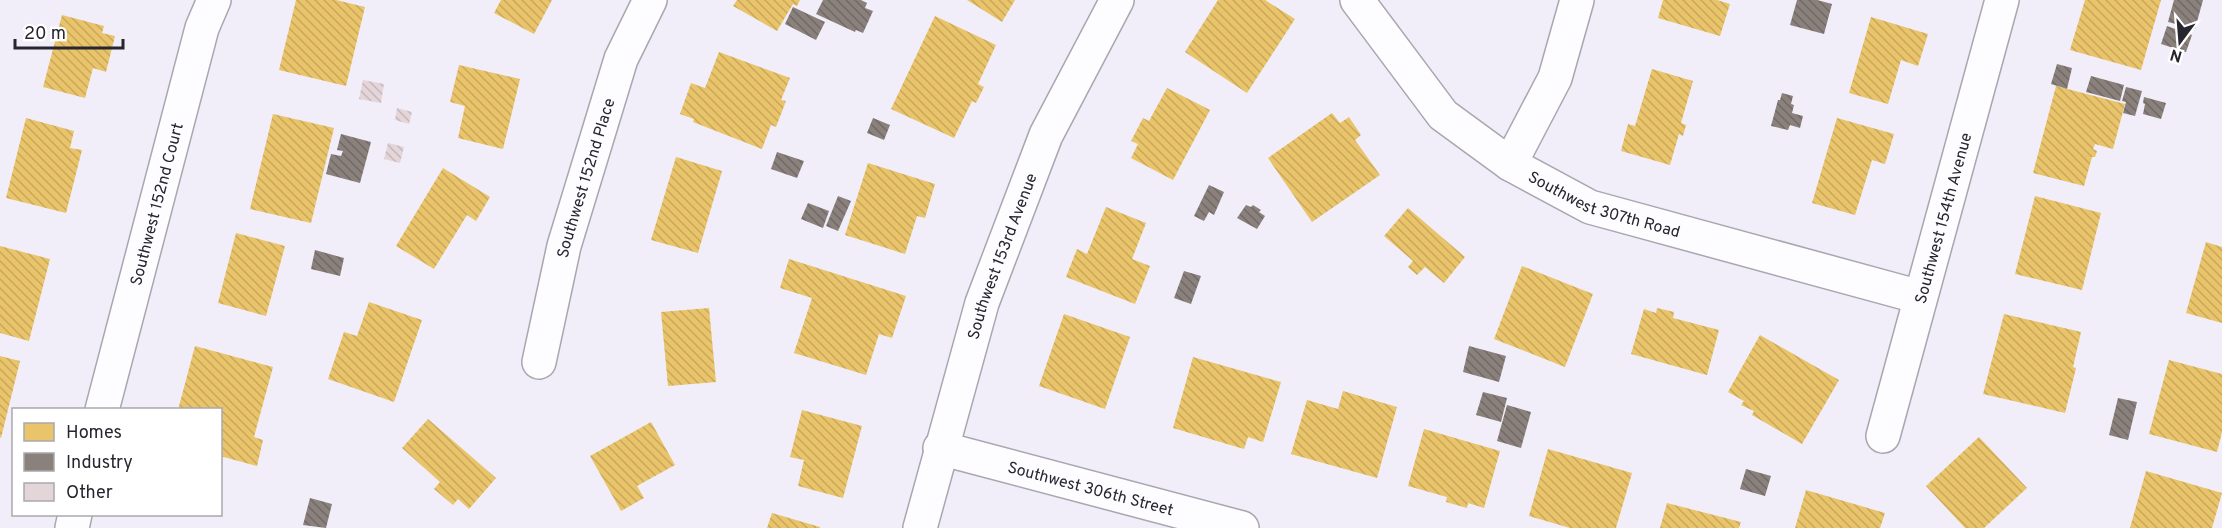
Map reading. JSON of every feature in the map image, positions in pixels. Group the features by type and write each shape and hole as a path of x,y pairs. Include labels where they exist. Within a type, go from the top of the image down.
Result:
{"street":[{"name":"Southwest 152nd Court","path":"103,408 202,28 214,0"},
{"name":"Southwest 152nd Place","path":"539,362 570,224 621,59 650,0"},
{"name":"Southwest 153rd Avenue","path":"920,528 940,448 982,303 1046,135 1117,0"},
{"name":"Southwest 307th Road","path":"1357,0 1443,115 1510,164 1590,207 1920,297"},
{"path":"1510,164 1556,78 1576,0"},
{"name":"Southwest 154th Avenue","path":"1883,436 2002,0"},
{"name":"Southwest 306th Street","path":"940,448 1242,528"}],"building: Homes":[{"path":"296,0 336,0 365,7 346,86 279,70"},
{"path":"501,0 552,0 534,34 494,13"},
{"path":"737,0 800,0 797,6 793,4 777,31 733,6"},
{"path":"967,0 1015,0 1002,22"},
{"path":"1218,0 1265,0 1295,19 1247,93 1185,52"},
{"path":"1663,0 1717,0 1730,4 1720,36 1658,18"},
{"path":"2085,0 2161,0 2141,70 2070,50"},
{"path":"62,15 104,26 102,33 115,36 106,72 93,68 85,98 43,87"},
{"path":"935,16 996,45 978,84 984,87 976,103 972,101 954,138 891,109"},
{"path":"1871,17 1928,34 1918,66 1901,60 1888,104 1849,93"},
{"path":"719,52 790,78 781,100 786,101 776,127 771,125 762,149 693,122 694,119 680,114 691,83 705,88"},
{"path":"459,65 520,79 503,149 458,138 465,106 450,102"},
{"path":"1652,69 1693,81 1681,123 1686,125 1683,136 1679,134 1670,165 1621,151 1628,124 1635,126"},
{"path":"2056,86 2125,104 2113,149 2095,144 2093,149 2097,151 2095,157 2092,157 2084,186 2033,173"},
{"path":"1167,88 1210,110 1173,180 1131,158 1138,144 1131,141 1143,118 1149,121"},
{"path":"1332,113 1340,123 1349,117 1361,135 1355,140 1380,175 1312,222 1268,158"},
{"path":"273,114 334,128 311,223 250,209"},
{"path":"26,118 74,131 70,148 82,150 66,213 6,198"},
{"path":"1837,118 1894,134 1885,164 1872,160 1855,215 1812,203"},
{"path":"676,157 722,171 698,253 651,240"},
{"path":"868,163 935,184 925,218 917,216 905,254 845,235"},
{"path":"443,168 490,197 476,221 467,215 434,269 396,246"},
{"path":"2035,196 2101,213 2082,290 2015,274"},
{"path":"1106,207 1146,223 1132,259 1150,266 1135,304 1066,277 1077,249 1087,254"},
{"path":"1408,208 1465,257 1444,283 1425,267 1417,275 1408,267 1413,261 1384,236"},
{"path":"236,233 285,246 266,316 218,303"},
{"path":"2206,242 2222,247 2222,323 2186,313"},
{"path":"0,246 50,259 29,341 0,333"},
{"path":"789,259 906,296 892,338 879,334 866,375 794,353 812,298 780,288"},
{"path":"1522,266 1593,294 1565,367 1494,339"},
{"path":"369,302 422,320 394,402 328,379 344,332 357,336"},
{"path":"709,308 716,382 668,386 661,312"},
{"path":"1657,308 1674,312 1673,318 1719,330 1707,375 1631,354 1644,309 1656,313"},
{"path":"1064,314 1130,337 1105,409 1039,386"},
{"path":"2004,314 2081,332 2073,367 2076,368 2065,413 1983,394"},
{"path":"1760,335 1839,380 1802,444 1752,415 1754,411 1741,405 1744,401 1728,392"},
{"path":"195,346 273,367 254,437 263,440 257,466 222,457 222,408 179,408"},
{"path":"0,356 20,361 1,438 0,437"},
{"path":"1193,357 1281,382 1263,442 1248,437 1244,449 1173,428"},
{"path":"2169,360 2222,374 2222,432 2217,452 2149,434"},
{"path":"1343,391 1397,407 1377,478 1291,454 1307,400 1338,409"},
{"path":"802,410 862,426 843,498 798,486 804,460 790,457"},
{"path":"428,419 496,478 469,509 458,499 453,505 434,489 440,482 402,448"},
{"path":"651,422 675,465 637,486 644,498 621,511 590,456"},
{"path":"1424,429 1500,451 1484,508 1468,503 1467,508 1446,502 1447,497 1408,486"},
{"path":"1979,437 2027,488 1984,528 1965,528 1926,486"},
{"path":"1548,449 1632,473 1616,528 1570,528 1529,516"},
{"path":"2146,471 2222,493 2212,528 2130,528"},
{"path":"1806,490 1885,513 1880,528 1795,528"},
{"path":"1667,503 1741,522 1739,528 1660,528"},
{"path":"772,513 820,527 820,528 767,528"}],"building: Industry":[{"path":"823,0 861,0 867,3 865,8 873,11 863,33 856,30 855,32 816,14"},
{"path":"1797,0 1817,0 1832,4 1824,34 1790,25"},
{"path":"2174,0 2203,0 2195,29 2168,22"},
{"path":"793,7 825,22 816,40 785,24"},
{"path":"2167,26 2192,35 2186,52 2161,44"},
{"path":"2057,64 2072,68 2067,89 2051,84"},
{"path":"2091,76 2124,85 2120,101 2086,92"},
{"path":"2126,87 2142,91 2135,116 2123,113 2126,102 2122,101"},
{"path":"1782,93 1793,96 1792,113 1803,116 1800,128 1790,125 1788,130 1771,126"},
{"path":"2144,97 2166,103 2161,119 2143,114"},
{"path":"873,118 890,125 884,140 867,133"},
{"path":"341,134 371,142 360,183 326,174 331,154 341,156 343,151 337,150"},
{"path":"777,152 804,161 797,178 771,169"},
{"path":"1209,185 1224,192 1214,215 1209,212 1204,221 1194,216"},
{"path":"838,196 851,201 838,231 826,226"},
{"path":"808,203 829,211 823,228 801,219"},
{"path":"1246,205 1251,207 1253,205 1265,216 1257,229 1237,218"},
{"path":"315,250 344,258 340,276 311,269"},
{"path":"1184,271 1201,276 1191,304 1174,298"},
{"path":"1469,346 1506,356 1499,382 1463,372"},
{"path":"1483,392 1507,398 1501,422 1476,415"},
{"path":"2118,398 2137,402 2128,440 2109,435"},
{"path":"1507,405 1531,412 1521,448 1497,441"},
{"path":"1746,469 1771,476 1765,496 1740,489"},
{"path":"310,498 332,504 326,528 303,525"}],"building: Other":[{"path":"363,80 384,84 381,103 359,99"},
{"path":"397,108 412,112 409,124 395,120"},
{"path":"388,143 404,147 400,163 384,159"}]}
